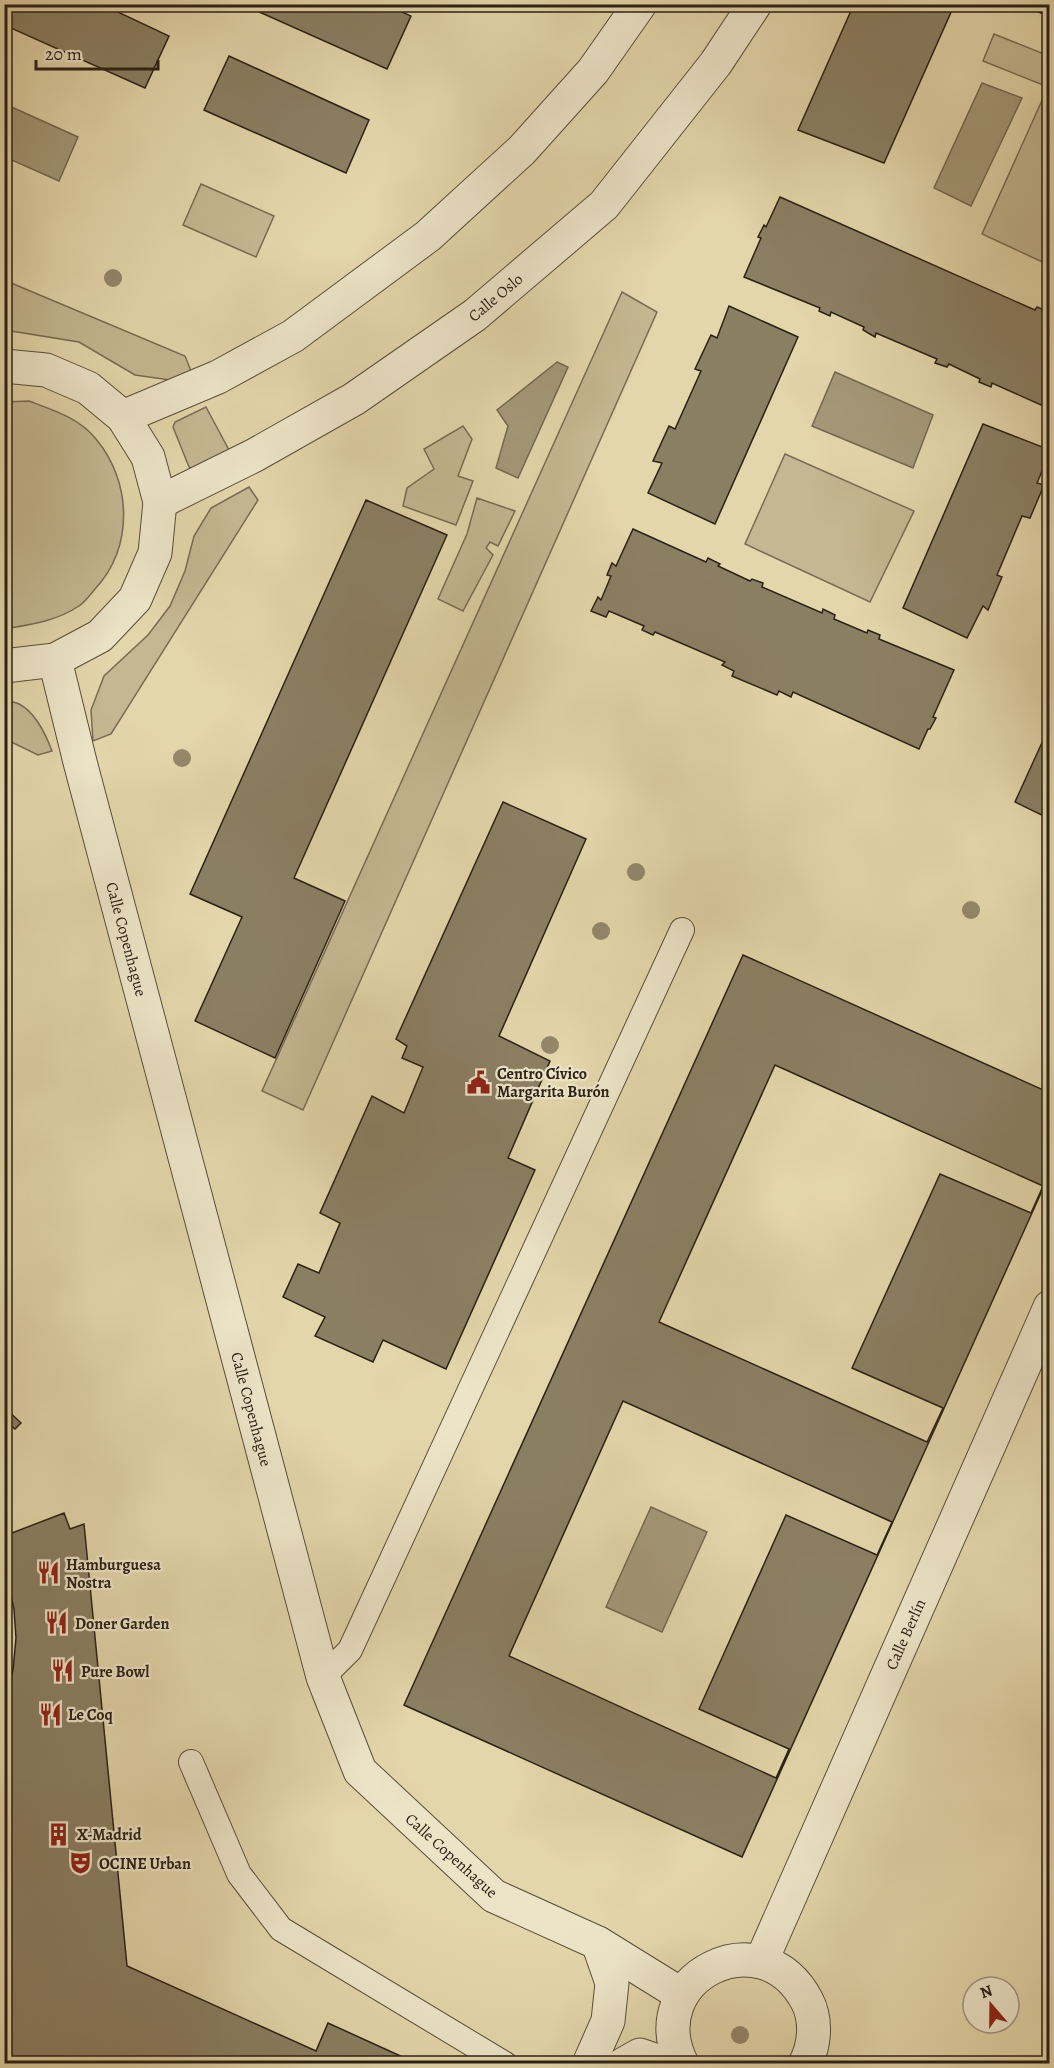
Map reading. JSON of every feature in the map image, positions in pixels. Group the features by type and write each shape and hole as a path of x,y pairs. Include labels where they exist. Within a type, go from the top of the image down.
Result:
{"street":[{"path":"123,417 218,377 293,336 428,236 522,150 593,71 640,4"},
{"name":"Calle Oslo","path":"160,502 255,455 354,399 475,315 604,205 716,63 755,4"},
{"path":"4,366 46,370 88,388 123,417 148,457 160,502 155,553 135,599 100,636 55,660 4,666"},
{"name":"Calle Copenhague","path":"55,660 80,762 323,1677 360,1771 494,1896 598,1943 682,1995"},
{"name":"Calle Berlín","path":"761,1962 1050,1307"},
{"path":"589,2064 608,2021 612,1983 598,1943"},
{"path":"681,2064 672,2033 675,2013 682,1995 696,1977 716,1965 738,1959 761,1962 783,1971 800,1987 811,2008 814,2031 810,2055 805,2064"},
{"path":"624,2064 639,2055 666,2064"}],"lane":[{"path":"323,1677 350,1650 682,930"},
{"path":"191,1762 239,1874 281,1929 505,2064"}],"shaded area":[{"path":"994,34 1049,56 1049,265 982,234 1048,87 983,61"},
{"path":"982,83 1022,98 971,206 934,188"},
{"path":"5,104 78,137 59,181 5,157"},
{"path":"201,184 274,216 256,257 183,225"},
{"path":"4,280 185,356 191,371 170,380 135,375 79,342 5,330"},
{"path":"622,292 657,312 303,1110 262,1091"},
{"path":"557,362 568,367 518,478 496,468 508,426 497,410"},
{"path":"835,372 933,415 913,468 812,426"},
{"path":"29,401 82,425 96,439 117,475 124,515 117,554 108,573 81,604 55,618 10,628 4,627 5,402"},
{"path":"206,407 230,452 194,469 189,467 173,427 175,422"},
{"path":"463,426 472,439 458,476 473,481 456,525 403,506 407,488 434,469 424,449"},
{"path":"785,454 914,511 870,602 745,544"},
{"path":"249,487 258,500 111,734 93,741 91,710 104,676 148,635 170,606 185,571 194,536 211,508"},
{"path":"477,498 515,511 498,546 490,542 486,548 493,555 463,611 438,599 467,534"},
{"path":"5,700 19,704 30,712 43,731 52,751 38,755 5,739"},
{"path":"651,1507 707,1532 662,1632 606,1607"}],"building":[{"path":"14,4 101,4 169,36 145,88 4,25"},
{"path":"247,4 385,4 411,16 387,69 246,6"},
{"path":"854,4 941,4 952,10 884,163 798,130"},
{"path":"1021,4 1050,4 1050,17"},
{"path":"229,56 369,120 346,173 204,110"},
{"path":"780,197 1035,310 1037,307 1049,312 1047,316 1050,317 1050,409 992,383 991,387 979,382 980,379 949,364 947,367 935,363 937,359 876,333 875,337 863,330 864,327 831,312 830,316 819,311 820,308 744,277 761,238 758,237 764,225 766,227"},
{"path":"729,306 798,337 715,524 648,493 662,463 653,461 669,426 675,429 701,371 695,369 711,335 717,338"},
{"path":"983,424 1050,450 1050,452 1037,483 1044,485 1030,518 1022,516 997,575 1002,577 988,610 983,606 967,638 903,608"},
{"path":"366,500 447,535 294,878 345,901 275,1058 195,1021 242,917 190,894"},
{"path":"633,529 706,562 708,558 720,564 718,566 750,581 752,579 763,583 762,587 822,613 823,609 835,615 834,619 867,633 868,630 880,635 879,639 954,670 933,717 936,718 919,749 793,692 791,697 779,691 777,695 732,676 734,671 722,665 725,662 655,632 653,635 642,630 644,626 609,611 606,617 591,611 598,597 601,600 611,576 607,575 612,563 616,566"},
{"path":"1050,725 1050,819 1015,802"},
{"name":"Centro Cívico Margarita Burón","path":"503,802 586,839 499,1036 550,1061 508,1158 535,1170 446,1369 383,1340 373,1362 315,1336 325,1317 283,1297 298,1264 319,1273 340,1223 320,1213 372,1096 404,1113 423,1067 402,1058 407,1046 396,1039"},
{"path":"743,955 1050,1093 1050,1173 742,1857 404,1705","holes":["775,1065 1043,1186 1031,1213 940,1174 852,1368 943,1408 927,1442 659,1322","623,1401 892,1522 877,1555 786,1515 699,1709 789,1749 776,1778 509,1656"]},
{"path":"4,1407 21,1423 15,1429 8,1423 4,1427"},
{"name":"X-Madrid","path":"64,1513 70,1529 84,1524 127,1966 316,2051 328,2023 418,2064 4,2064 4,1703 13,1670 16,1638 14,1609 4,1564 4,1536"}],"place":[{"name":"Centro Cívico Margarita Burón","path":"479,1082"},
{"name":"Hamburguesa Nostra","path":"48,1573"},
{"name":"Doner Garden","path":"57,1623"},
{"name":"Pure Bowl","path":"63,1671"},
{"name":"Le Coq","path":"50,1714"},
{"name":"X-Madrid","path":"59,1834"},
{"name":"OCINE Urban","path":"81,1863"}]}
